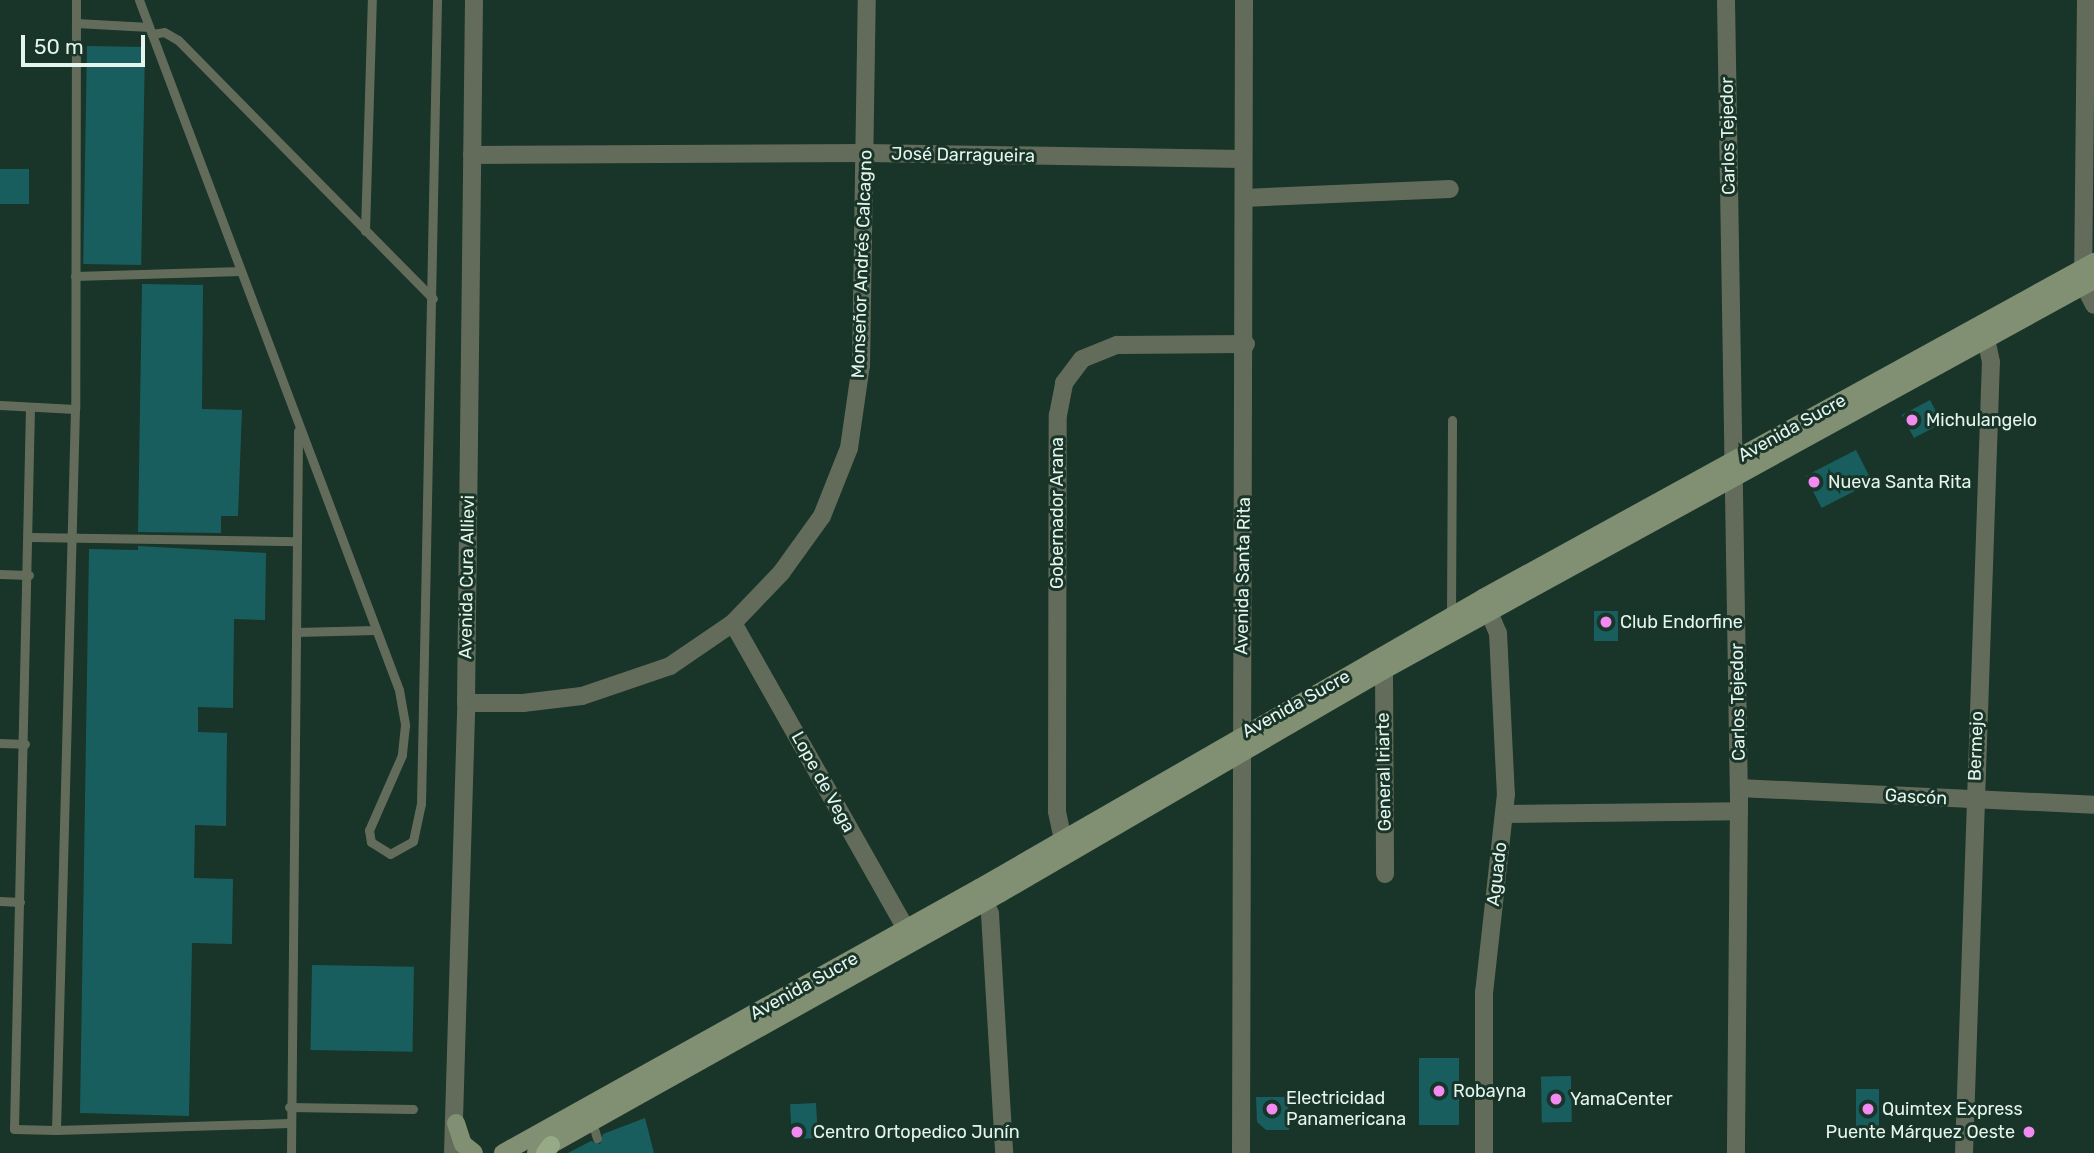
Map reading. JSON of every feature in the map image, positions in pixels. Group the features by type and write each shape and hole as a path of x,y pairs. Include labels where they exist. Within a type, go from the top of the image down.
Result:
{"main road":[{"name":"Avenida Sucre","path":"503,1153 983,895 1242,743 1487,604 2089,274"},
{"name":"Avenida Sucre","path":"1733,469 1986,339 2089,274"},
{"name":"Avenida Sucre","path":"1380,665 1451,617 1487,604"},
{"name":"Avenida Sucre","path":"983,895 1063,840 1242,743"},
{"name":"Avenida Sucre","path":"544,1150 594,1130 909,935"},
{"path":"456,1123 463,1144 474,1153"}],"street":[{"name":"Avenida Cura Allievi","path":"453,1152 456,1123 466,703 474,0"},
{"name":"Monseñor Andrés Calcagno","path":"466,703 551,701 617,687 670,666 733,623 781,573 822,516 849,448 864,325 867,0"},
{"name":"Avenida Santa Rita","path":"1241,1153 1247,344 1243,159 1244,0"},
{"name":"Carlos Tejedor","path":"1726,0 1739,788 1736,1153"},
{"path":"2086,0 2089,274 2094,305"},
{"name":"José Darragueira","path":"472,155 866,153 1243,159"},
{"path":"1244,198 1450,189"},
{"name":"Bermejo","path":"1964,1153 1974,800 1992,362 1986,339"},
{"name":"Gobernador Arana","path":"1063,840 1057,811 1058,415 1064,383 1082,359 1117,345 1247,344"},
{"name":"Aguado","path":"1484,1153 1484,992 1504,814 1499,633 1487,604"},
{"name":"Lope de Vega","path":"733,623 909,935"},
{"name":"General Iriarte","path":"1380,665 1385,874"},
{"name":"Gascón","path":"1739,788 2094,805"},
{"path":"1504,814 1739,811"},
{"path":"983,895 1004,1153"}],"lane":[{"path":"56,1130 75,409 76,0"},
{"path":"139,0 399,690 405,725 402,755 369,830 371,842 390,854 413,841 421,804 437,0"},
{"path":"365,231 372,0"},
{"path":"76,23 164,32 178,40 433,299"},
{"path":"75,276 241,271"},
{"path":"0,405 75,409"},
{"path":"30,407 30,537 14,1129 289,1123"},
{"path":"1451,617 1452,420"},
{"path":"291,1153 289,1107 298,423"},
{"path":"30,537 297,541"},
{"path":"0,574 29,575"},
{"path":"296,632 376,630"},
{"path":"0,743 24,744"},
{"path":"0,901 20,902"},
{"path":"289,1107 413,1109"}],"building":[{"path":"87,46 145,47 141,265 83,264"},
{"path":"0,169 29,169 29,204 0,204"},
{"path":"142,284 203,285 202,409 242,410 238,516 221,516 221,533 138,532"},
{"path":"1930,400 1942,423 1914,438 1902,415"},
{"path":"1856,450 1872,482 1822,508 1805,476"},
{"path":"138,546 266,553 265,620 234,619 233,708 198,707 198,732 227,733 226,826 195,825 194,878 233,879 232,944 192,943 189,1116 80,1113 89,549 138,550"},
{"name":"Club Endorfine","path":"1594,611 1618,611 1618,641 1594,641"},
{"path":"312,965 414,967 413,1052 311,1050"},
{"name":"Robayna","path":"1419,1058 1459,1058 1459,1125 1419,1125"},
{"name":"YamaCenter","path":"1571,1076 1572,1122 1542,1123 1541,1077"},
{"name":"Quimtex Express","path":"1856,1089 1879,1089 1879,1129 1856,1129"},
{"name":"Electricidad Panamericana","path":"1256,1097 1288,1097 1289,1130 1266,1130 1257,1122"},
{"path":"816,1103 818,1138 792,1139 790,1104"},
{"path":"645,1118 654,1153 568,1153 591,1141 600,1144 603,1134"}],"place":[{"name":"Michulangelo","path":"1912,420"},
{"name":"Nueva Santa Rita","path":"1814,482"},
{"name":"Club Endorfine","path":"1606,622"},
{"name":"Robayna","path":"1439,1091"},
{"name":"YamaCenter","path":"1556,1099"},
{"name":"Electricidad Panamericana","path":"1272,1109"},
{"name":"Quimtex Express","path":"1868,1109"},
{"name":"Centro Ortopedico Junín","path":"797,1132"},
{"name":"Puente Márquez Oeste","path":"2029,1132"}]}
